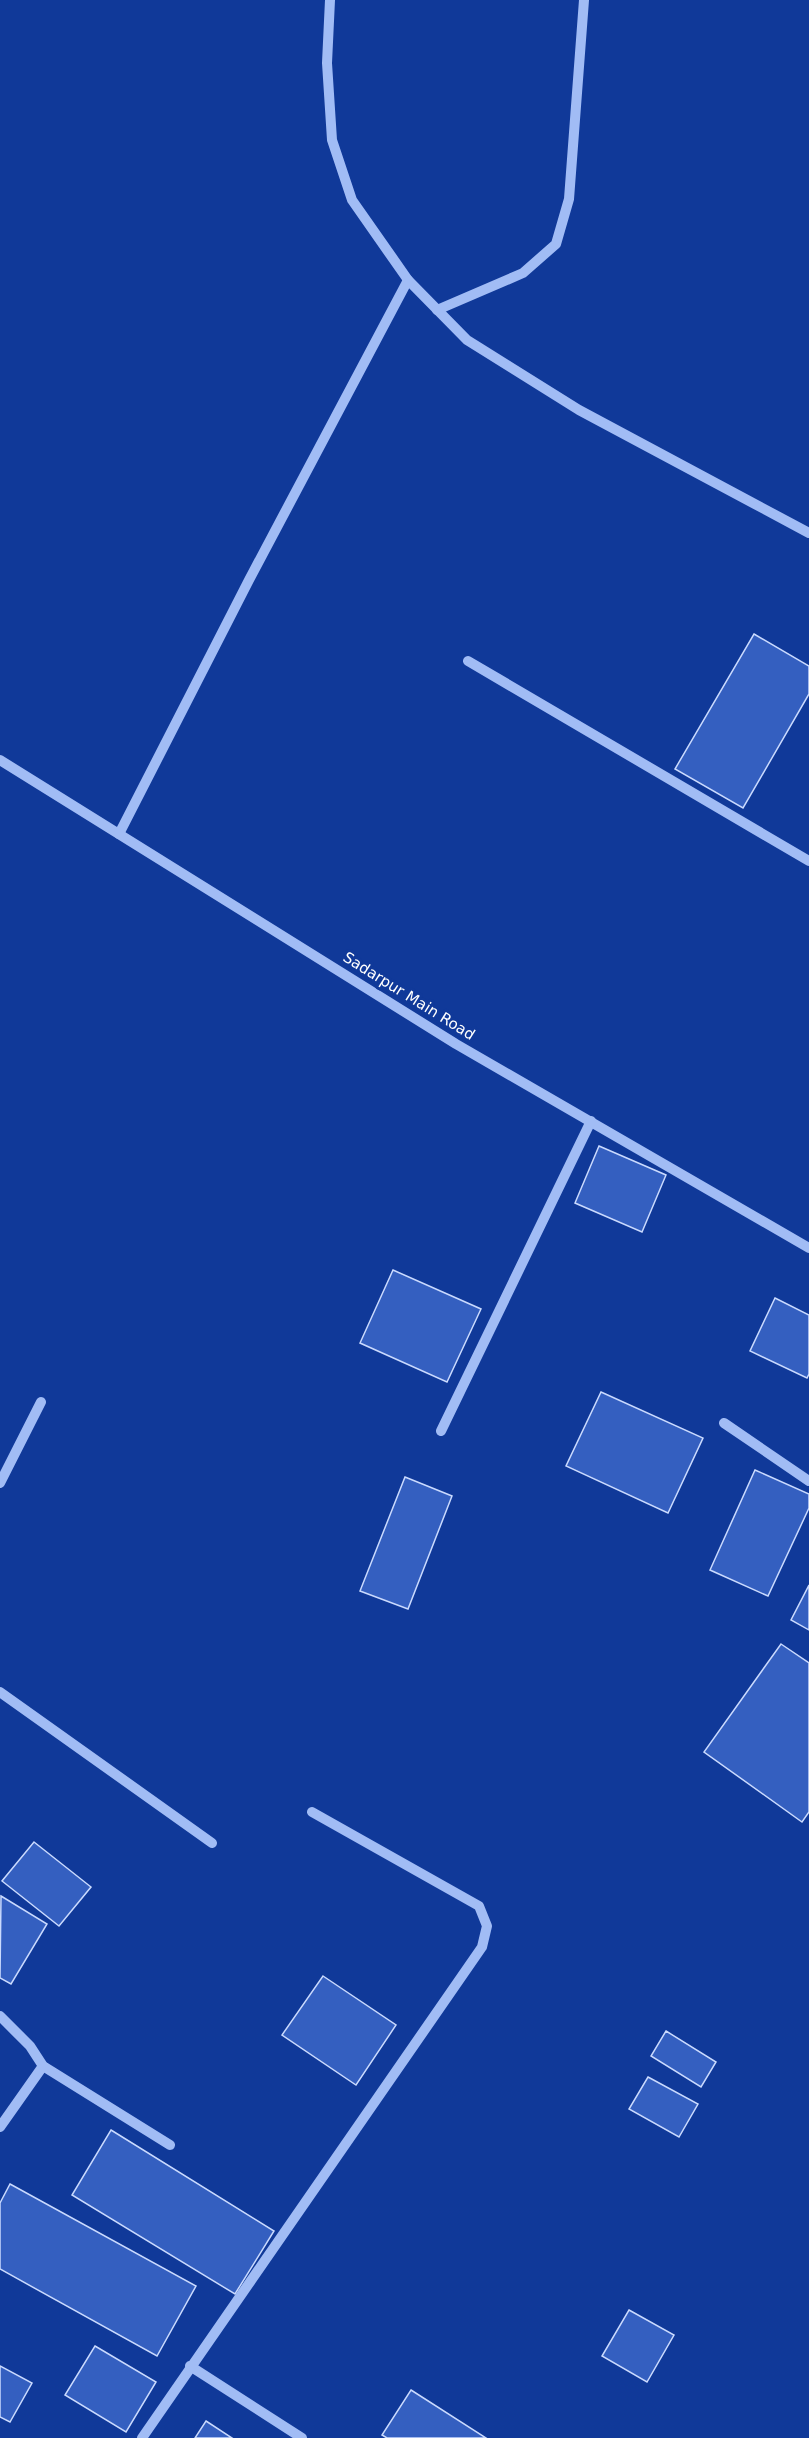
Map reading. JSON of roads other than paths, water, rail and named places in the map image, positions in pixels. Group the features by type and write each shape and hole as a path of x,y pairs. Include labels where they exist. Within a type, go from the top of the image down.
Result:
{"street":[{"path":"330,0 327,63 332,140 351,200 408,280 467,340 579,410 809,533"},
{"path":"436,310 523,273 556,244 569,199 584,0"},
{"path":"119,834 249,580 408,280"},
{"path":"468,661 809,861"},
{"name":"Sadarpur Main Road","path":"0,760 456,1044 809,1248"},
{"path":"441,1431 591,1121"},
{"path":"0,1483 41,1402"},
{"path":"724,1423 809,1481"},
{"path":"0,1692 212,1843"},
{"path":"142,2438 482,1947 486,1926 479,1906 312,1812"},
{"path":"0,2016 30,2046 43,2066 170,2145"},
{"path":"0,2127 43,2066"},
{"path":"190,2366 302,2438"}]}
